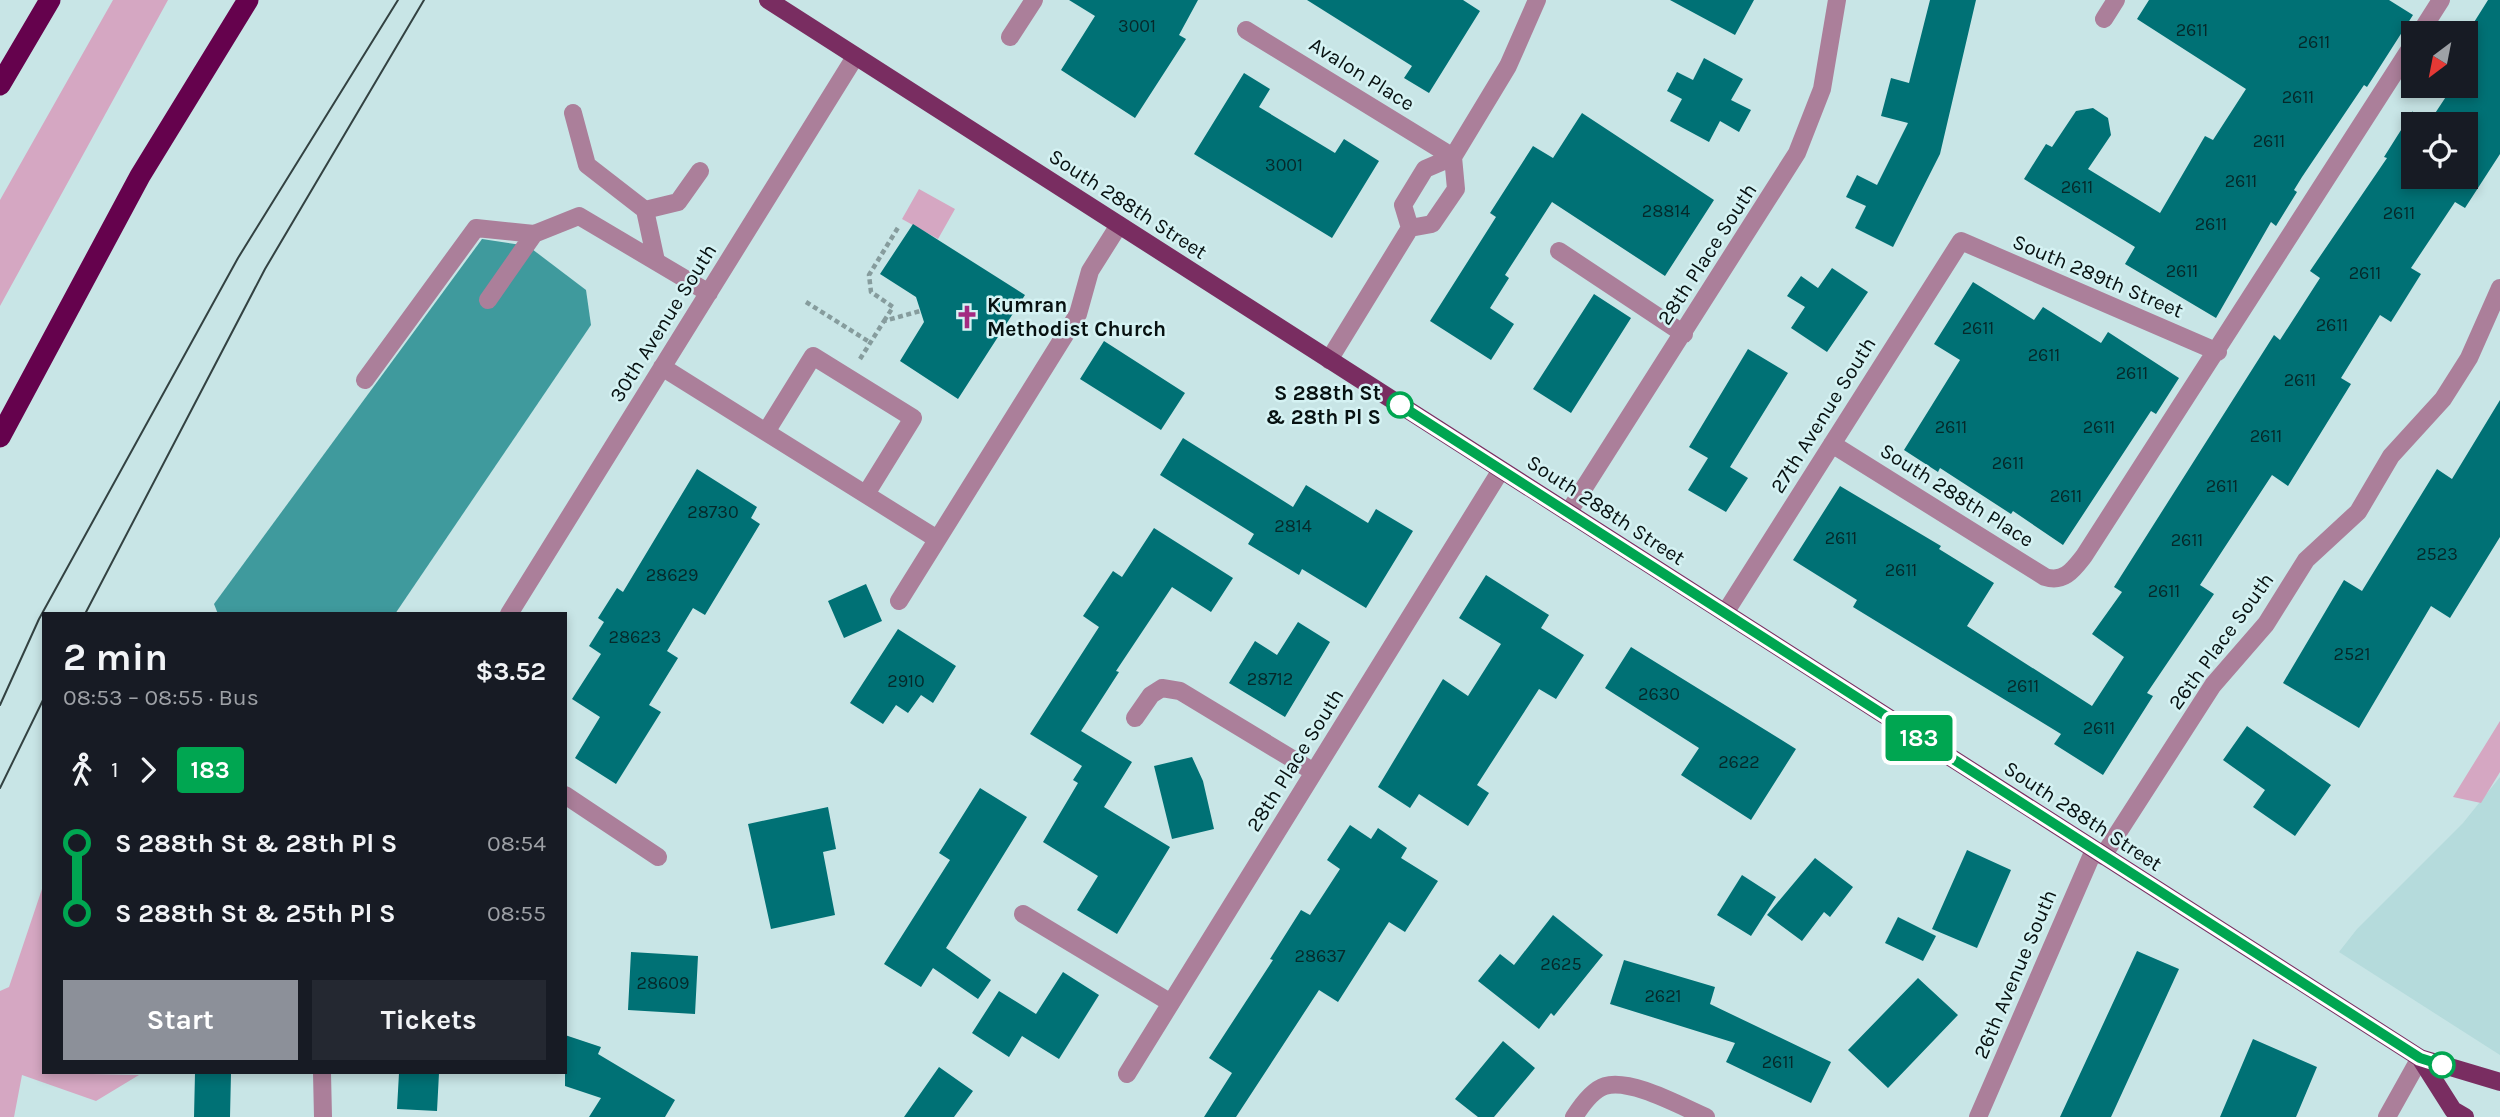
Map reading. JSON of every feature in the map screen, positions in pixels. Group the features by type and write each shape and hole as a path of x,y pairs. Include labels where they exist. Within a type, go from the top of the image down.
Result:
{"highway":[{"path":"0,85 50,0"},
{"path":"0,437 140,176 247,0"}],"main road":[{"name":"South 288th Street","path":"768,0 2420,1058 2500,1082"},
{"name":"South 288th Street","path":"2420,1058 2453,1110 2465,1117"}],"street":[{"path":"1010,37 1034,0"},
{"path":"1410,228 1403,205 1425,169 1453,157 1508,66 1537,0"},
{"name":"28th Place South","path":"1568,513 1797,153 1822,89 1837,0"},
{"path":"2104,19 2116,0"},
{"path":"2428,21 2441,0"},
{"name":"Avalon Place","path":"1247,30 1453,157"},
{"name":"30th Avenue South","path":"510,612 855,57"},
{"path":"2218,352 2401,63"},
{"path":"572,113 587,165 645,210 656,261"},
{"path":"1329,360 1410,228 1432,224 1456,189 1453,157"},
{"path":"645,210 678,202 700,171"},
{"path":"365,380 476,228 534,233 579,216 709,293"},
{"path":"898,601 1078,314 1090,271 1119,225"},
{"path":"488,300 534,233"},
{"name":"South 289th Street","path":"1961,241 2218,352"},
{"name":"27th Avenue South","path":"1725,613 1961,241"},
{"path":"1559,251 1684,334"},
{"name":"26th Place South","path":"2099,853 2213,685 2266,624 2306,560 2357,512 2391,456 2448,393 2469,358 2500,288"},
{"name":"South 288th Place","path":"1832,444 2045,577 2060,578 2072,571 2084,556 2218,352"},
{"path":"766,432 813,356 849,378 913,418 866,494"},
{"path":"662,367 937,539"},
{"name":"28th Place South","path":"1127,1074 1501,470"},
{"path":"1135,718 1151,695 1162,688 1180,691 1314,772"},
{"path":"567,796 659,857"},
{"name":"26th Avenue South","path":"1978,1117 2099,853"},
{"path":"1023,914 1171,1003"},
{"path":"2386,1117 2420,1058"},
{"path":"322,1074 323,1117"},
{"path":"1574,1117 1590,1097 1604,1086 1624,1085 1706,1117"}],"path":[{"path":"849,378 893,307 871,292 869,275 899,226"},
{"path":"806,302 871,343"},
{"path":"884,321 920,311"}],"shaded area":[{"path":"113,0 168,0 0,306 0,200"},
{"path":"919,189 955,209 938,239 902,219"},
{"path":"2500,721 2500,772 2481,803 2453,797"},
{"path":"2500,777 2500,1055 2339,952 2357,929 2463,823"},
{"path":"42,889 42,1074 139,1075 96,1101 22,1075 14,1117 0,1117 0,991 9,987"}],"water":[{"path":"482,239 528,246 586,290 591,325 396,612 217,612 214,604"}],"building":[{"path":"1069,0 1198,0 1179,35 1186,39 1135,118 1061,70 1095,16"},
{"path":"1307,0 1463,0 1480,11 1429,93 1404,78 1412,66"},
{"path":"1670,0 1754,0 1735,35"},
{"path":"1930,0 1976,0 1940,154 1893,247 1855,228 1866,206 1846,197 1857,175 1877,185 1908,123 1881,116 1891,78 1909,83"},
{"path":"2149,0 2389,0 2413,15 2409,21 2401,21 2401,34 2367,87 2364,85 2302,177 2294,190 2297,192 2276,226 2271,222 2216,318 2125,264 2135,247 2024,179 2046,144 2052,147 2076,111 2093,108 2108,118 2111,135 2088,169 2160,213 2205,136 2213,140 2246,89 2137,19"},
{"path":"2488,0 2500,0 2500,154 2478,188 2478,112 2436,112 2445,98 2478,98 2478,21 2475,21"},
{"path":"1704,58 1743,79 1731,100 1751,110 1739,132 1720,121 1709,142 1670,121 1682,99 1667,91 1677,72 1693,80"},
{"path":"1244,73 1270,89 1259,107 1335,153 1344,139 1379,161 1332,238 1194,154"},
{"path":"1582,113 1714,200 1665,276 1552,202 1505,275 1509,278 1490,308 1514,324 1491,360 1430,321 1496,217 1490,213 1533,146 1553,158"},
{"path":"2401,130 2401,189 2477,189 2465,208 2455,202 2411,268 2421,274 2391,322 2380,315 2341,378 2351,384 2288,486 2272,475 2200,585 2214,594 2147,693 2153,696 2103,775 2054,744 2061,734 1853,607 1857,600 1793,560 1840,486 1941,546 1939,549 1994,583 1967,626 2092,706 2124,657 2092,634 2122,592 2114,587 2274,335 2280,340 2320,278 2310,271 2387,158 2384,157"},
{"name":"Kumran Methodist Church","path":"913,224 1025,295 958,399 900,361 924,322 916,297 880,274"},
{"path":"1832,268 1868,292 1827,352 1791,328 1805,307 1787,296 1801,276 1818,288"},
{"path":"1973,282 2034,320 2043,307 2101,343 2108,332 2179,378 2156,414 2151,411 2063,545 2013,511 2011,514 1940,468 1938,472 1904,450 1960,360 1934,344"},
{"path":"1594,294 1631,318 1571,413 1533,389"},
{"path":"1104,341 1185,393 1161,430 1080,379"},
{"path":"1748,349 1788,373 1730,467 1748,478 1726,512 1688,490 1708,458 1689,447"},
{"path":"2500,400 2500,537 2450,618 2431,606 2359,728 2283,683 2344,580 2362,591 2437,469 2452,479"},
{"path":"1183,438 1293,507 1306,485 1368,523 1376,509 1413,531 1366,608 1302,569 1299,575 1248,544 1254,534 1160,475"},
{"path":"697,469 757,507 751,518 760,524 705,615 693,608 667,651 678,658 649,705 661,712 616,784 575,758 600,717 572,699 601,654 589,646 604,622 598,618 617,588 623,592"},
{"path":"1154,528 1233,578 1211,612 1172,587 1116,671 1119,672 1081,731 1132,762 1104,807 1170,847 1117,934 1077,910 1098,876 1043,842 1078,783 1073,780 1082,766 1030,734 1099,627 1083,616 1113,571 1122,577"},
{"path":"1486,575 1549,615 1541,628 1584,655 1556,699 1539,689 1477,785 1489,793 1468,826 1419,794 1410,808 1378,787 1443,679 1468,696 1501,644 1459,618"},
{"path":"866,584 882,621 844,638 828,601"},
{"path":"1298,622 1330,642 1285,717 1229,683 1255,641 1277,655"},
{"path":"898,629 956,666 933,703 921,695 908,713 896,705 883,724 850,703"},
{"path":"1631,647 1796,749 1751,820 1681,775 1699,748 1605,688"},
{"path":"2247,726 2331,785 2295,836 2253,807 2265,790 2223,760"},
{"path":"1192,757 1203,781 1214,829 1172,839 1154,766"},
{"path":"980,788 1027,817 946,948 991,980 978,999 933,968 921,987 884,964 950,860 939,853"},
{"path":"828,807 836,849 823,852 835,915 771,929 748,824"},
{"path":"1350,825 1371,839 1378,828 1407,848 1401,858 1438,881 1405,932 1389,922 1338,1002 1319,990 1236,1117 1204,1117 1232,1073 1209,1058 1273,960 1270,959 1301,910 1310,915 1340,869 1327,860"},
{"path":"1967,850 2011,870 1977,948 1932,929"},
{"path":"1815,858 1853,887 1830,917 1824,912 1802,941 1767,915"},
{"path":"1742,875 1776,897 1751,936 1717,915"},
{"path":"1553,915 1603,955 1554,1016 1551,1013 1539,1029 1478,981 1500,954 1514,965"},
{"path":"1898,917 1936,936 1923,961 1885,943"},
{"path":"2137,951 2179,969 2111,1117 2060,1117"},
{"path":"631,952 698,956 695,1014 628,1010"},
{"path":"1624,960 1715,987 1710,1004 1831,1062 1811,1103 1726,1062 1735,1043 1610,1004"},
{"path":"1063,972 1099,995 1059,1059 1022,1036 1009,1057 972,1033 999,991 1036,1014"},
{"path":"1918,978 1958,1015 1888,1088 1848,1050"},
{"path":"567,1036 601,1047 598,1054 675,1100 665,1117 589,1117 601,1098 565,1086"},
{"path":"2253,1039 2317,1067 2296,1117 2220,1117"},
{"path":"1503,1041 1535,1068 1494,1117 1478,1117 1455,1099"},
{"path":"939,1067 973,1091 954,1117 904,1117"},
{"path":"195,1074 231,1074 230,1117 194,1117"},
{"path":"399,1074 439,1074 437,1111 397,1109"}],"tram line":[{"path":"43,612 238,258 398,0"},
{"path":"86,612 265,269 424,0"},
{"path":"0,705 42,614"},
{"path":"0,788 42,702"}],"bus line":[{"name":"183","path":"1400,405 2420,1058 2442,1065"}],"place":[{"name":"Kumran Methodist Church","path":"967,317"},
{"name":"S 288th St & 28th Pl S","path":"1400,405"}]}
